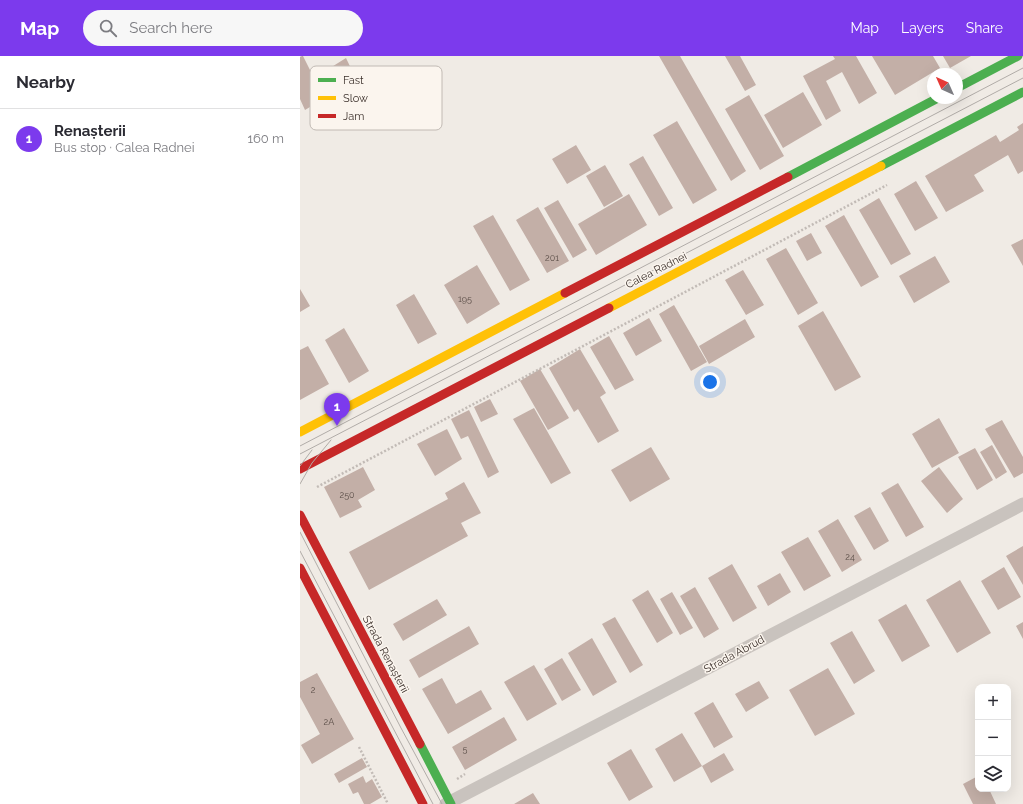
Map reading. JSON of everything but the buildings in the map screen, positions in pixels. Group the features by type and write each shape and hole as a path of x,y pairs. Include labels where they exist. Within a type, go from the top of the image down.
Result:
{"main road":[{"path":"963,85 1018,56"},
{"name":"Calea Radnei","path":"300,469 1022,93"},
{"name":"Calea Radnei","path":"300,432 927,104"},
{"name":"Strada Renașterii","path":"300,515 449,803"},
{"path":"300,568 423,804"}],"street":[{"name":"Strada Abrud","path":"449,803 1023,504"}],"path":[{"path":"317,487 889,184"},
{"path":"359,748 388,804"}],"tram line":[{"path":"300,446 1023,68"},
{"path":"300,454 1023,78"},
{"path":"300,484 312,463 331,440"},
{"path":"300,466 312,450"},
{"path":"300,532 442,804"},
{"path":"300,551 433,804"}],"traffic: fast":[{"path":"963,85 1018,56"},
{"path":"881,166 1023,92"},
{"path":"788,177 927,104"},
{"path":"420,744 451,804"}],"traffic: slow":[{"path":"609,308 881,166"},
{"path":"300,432 565,293"}],"traffic: jam":[{"path":"565,293 788,177"},
{"path":"300,469 609,308"},
{"path":"300,515 420,744"},
{"path":"300,568 423,804"}],"place":[{"name":"Renașterii","path":"337,426"}]}
